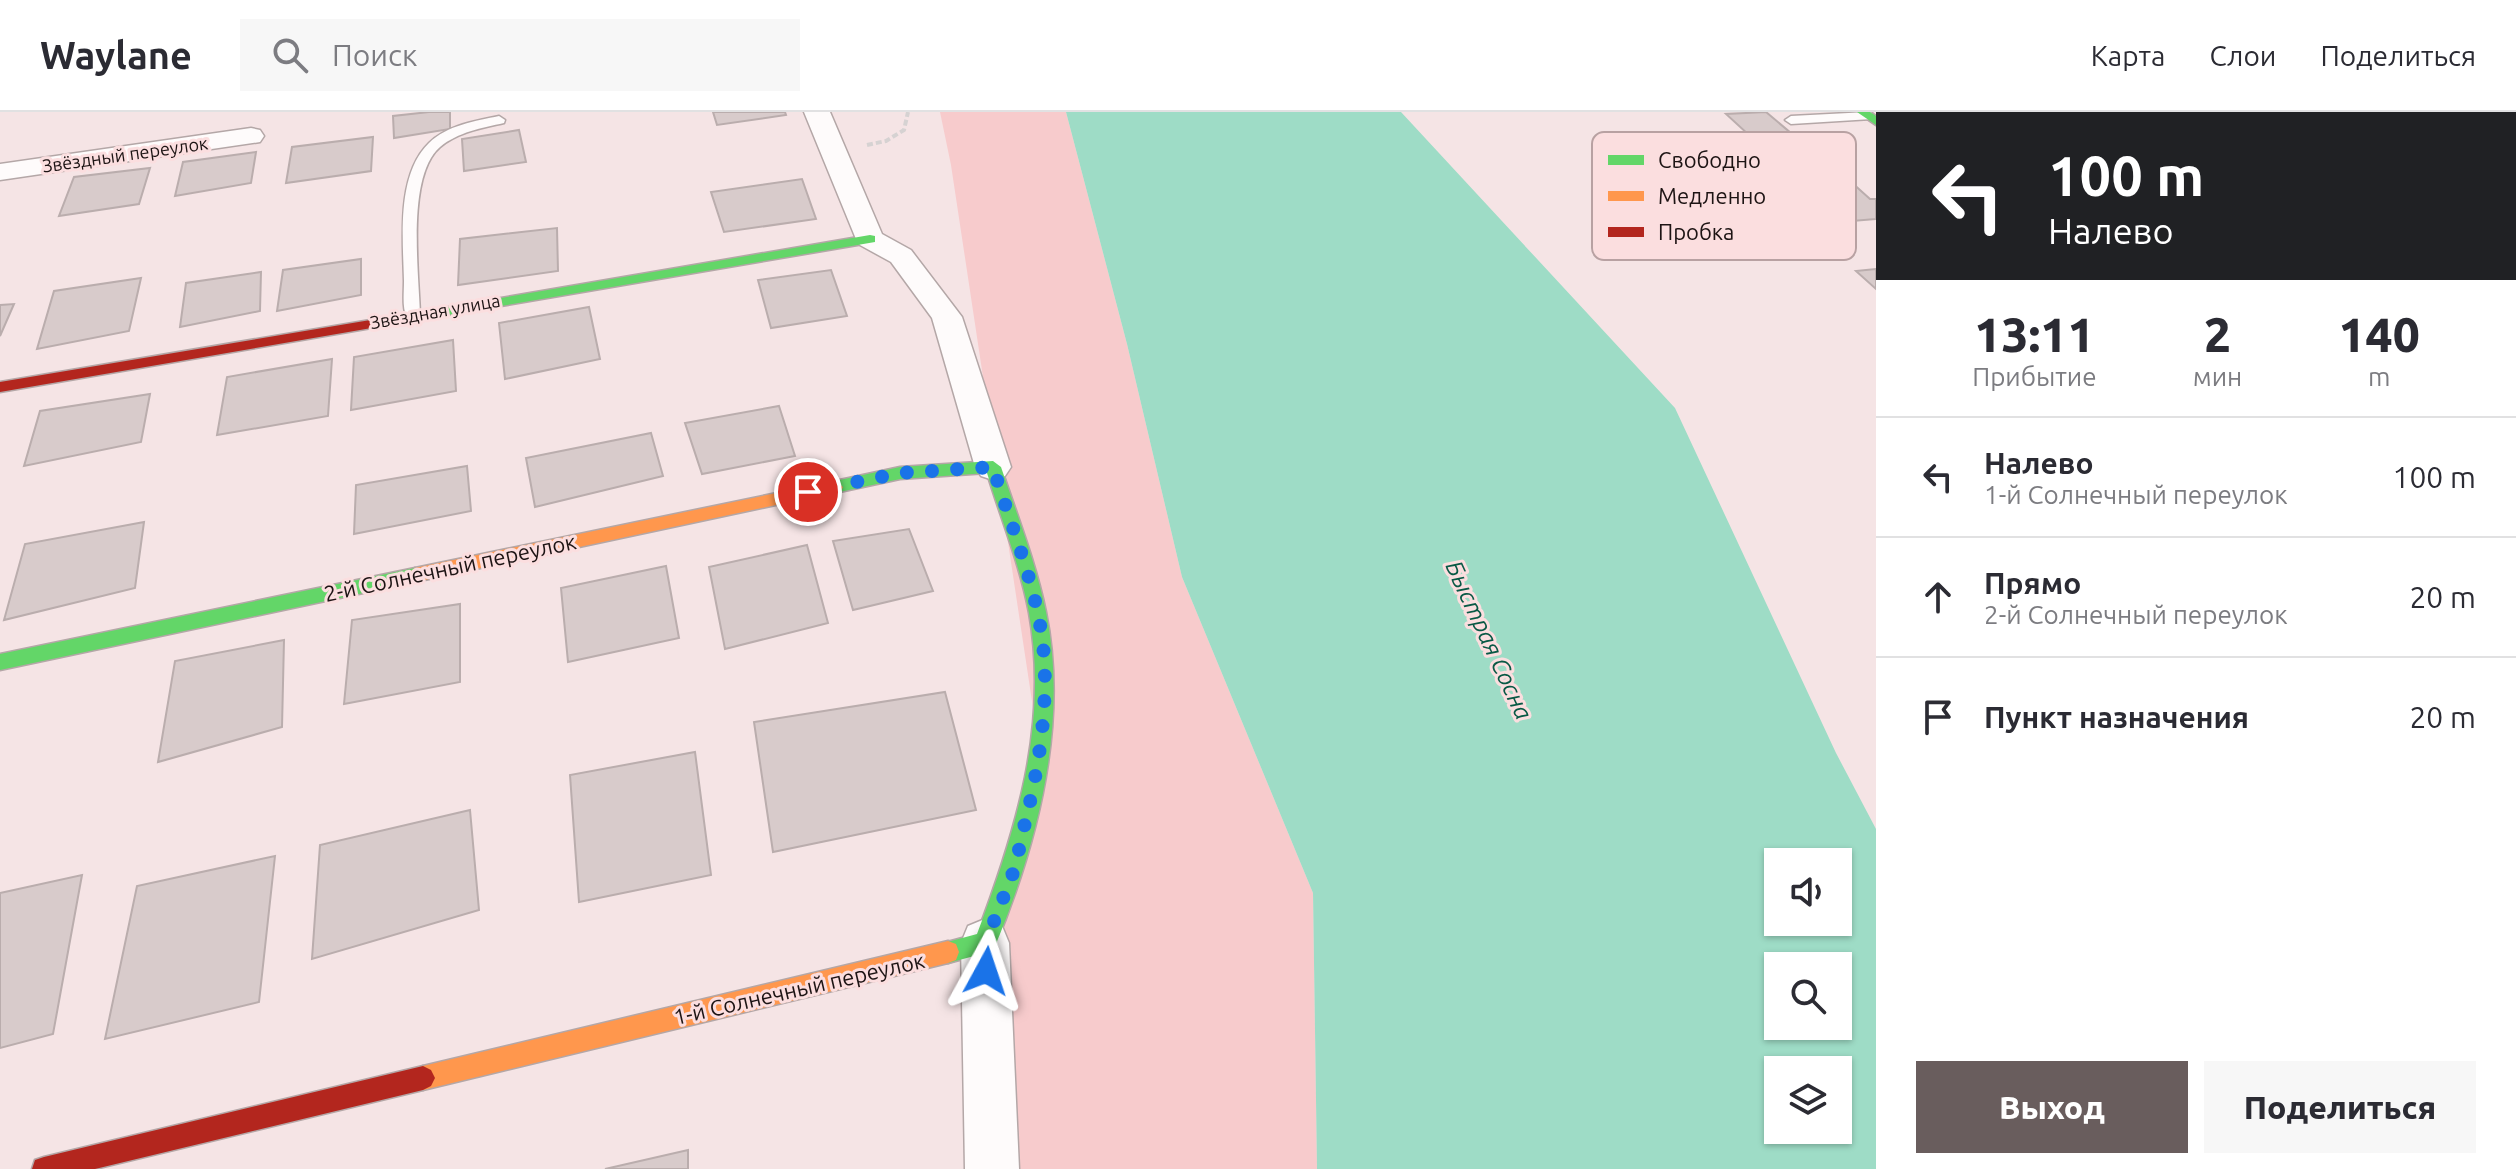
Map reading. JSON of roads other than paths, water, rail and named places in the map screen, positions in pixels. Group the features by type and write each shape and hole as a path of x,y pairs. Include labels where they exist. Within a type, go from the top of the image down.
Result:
{"street":[{"path":"817,112 870,239 901,256 947,317 1042,638 1041,731 1031,800 1015,867 985,943 992,1169"},
{"name":"Звёздный переулок","path":"0,172 251,136"},
{"name":"Звёздная улица","path":"0,387 870,239"},
{"name":"2-й Солнечный переулок","path":"0,662 900,473 993,467"},
{"name":"1-й Солнечный переулок","path":"44,1169 985,943"}],"lane":[{"path":"1791,120 1871,116"},
{"path":"412,315 413,197 420,162 431,147 449,135 499,120"}],"water":[{"name":"Быстрая Сосна","path":"1066,112 1401,112 1675,408 1836,753 1876,829 1876,1169 1317,1169 1313,893 1182,577 1127,344"}]}
